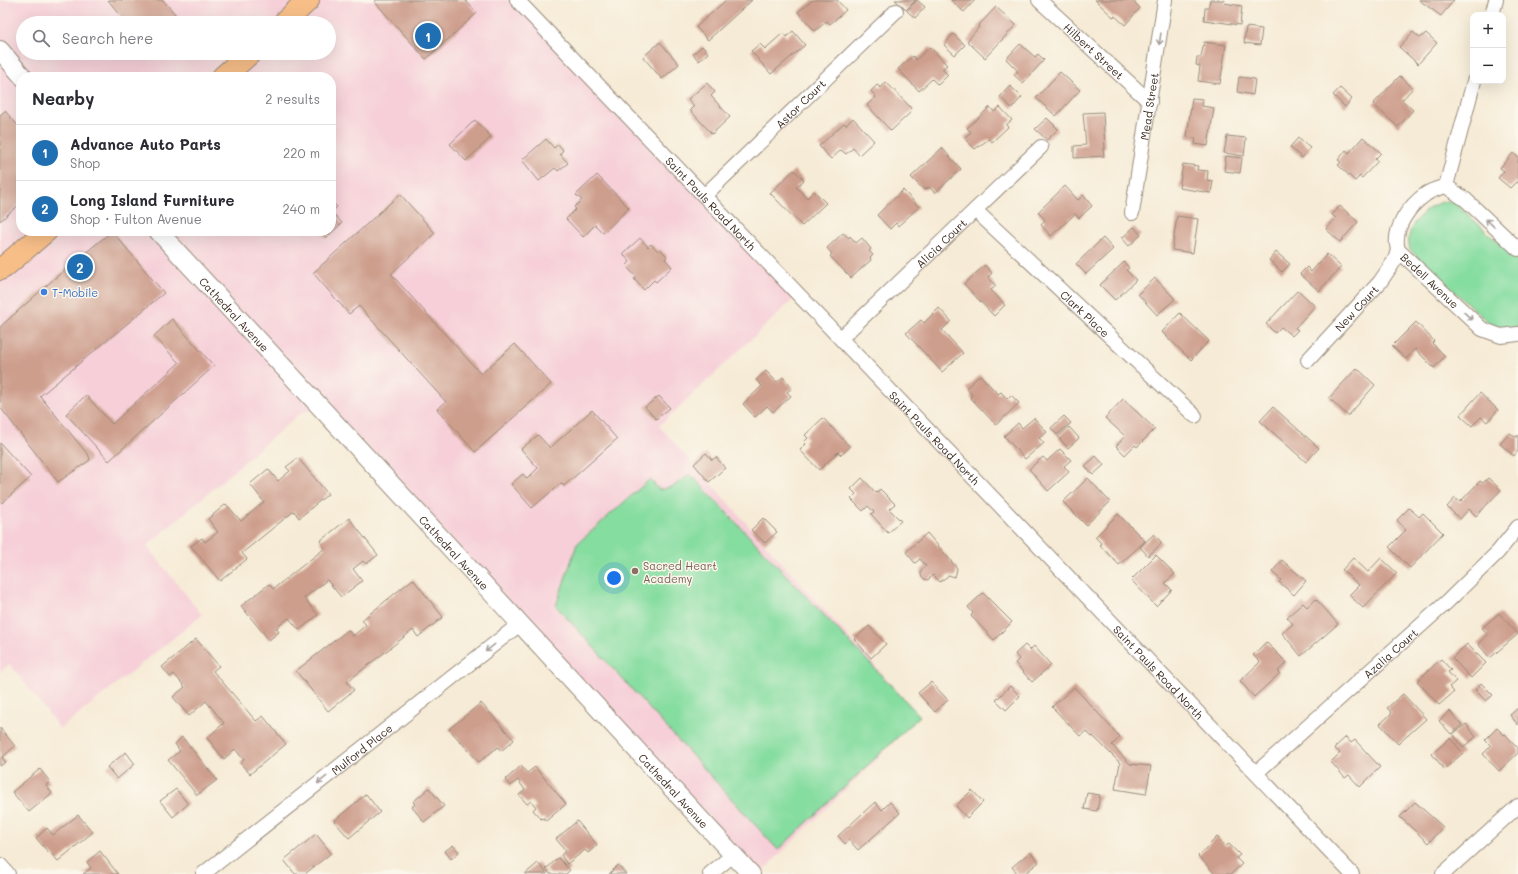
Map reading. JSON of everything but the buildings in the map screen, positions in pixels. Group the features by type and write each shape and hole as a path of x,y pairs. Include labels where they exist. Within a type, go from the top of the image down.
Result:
{"main road":[{"path":"291,16 308,0"},
{"path":"229,72 242,60"},
{"path":"1,273 41,236"}],"street":[{"name":"Saint Pauls Road North","path":"518,0 1352,874"},
{"name":"Hilbert Street","path":"1039,0 1150,102"},
{"name":"Mead Street","path":"1132,213 1166,0"},
{"path":"1493,12 1496,0"},
{"name":"Astor Court","path":"705,195 896,12"},
{"path":"0,50 19,72"},
{"path":"1473,84 1446,186 1466,200 1518,249"},
{"name":"Alicia Court","path":"841,338 1041,147"},
{"name":"Bedell Avenue","path":"1446,186 1426,194 1415,204 1403,219 1396,242 1398,250 1482,329 1501,336 1518,334"},
{"name":"Clark Place","path":"975,210 1195,416"},
{"name":"Cathedral Avenue","path":"163,236 750,874"},
{"name":"New Court","path":"1308,360 1383,278 1396,260 1398,250"},
{"name":"Azalia Court","path":"1256,773 1447,602 1498,552 1518,527"},
{"name":"Mulford Place","path":"203,874 521,624"},
{"path":"1443,874 1518,806"},
{"path":"710,874 733,855"},
{"path":"0,865 8,874"}],"shaded area":[{"name":"Sacred Heart Academy","path":"0,0 520,0 796,297 659,426 920,716 761,873 325,403 298,415 147,546 202,615 60,729 10,664 0,672"}],"green space":[{"path":"1450,201 1456,204 1518,260 1518,326 1511,329 1504,329 1491,325 1410,249 1409,237 1415,222 1428,209 1443,202"},
{"path":"690,474 920,716 778,850 556,606 577,544 650,479 659,490 674,486"}],"place":[{"name":"Advance Auto Parts","path":"428,36"},
{"name":"Long Island Furniture","path":"80,267"},
{"name":"T-Mobile","path":"44,292"},
{"name":"Sacred Heart Academy","path":"635,571"}]}
